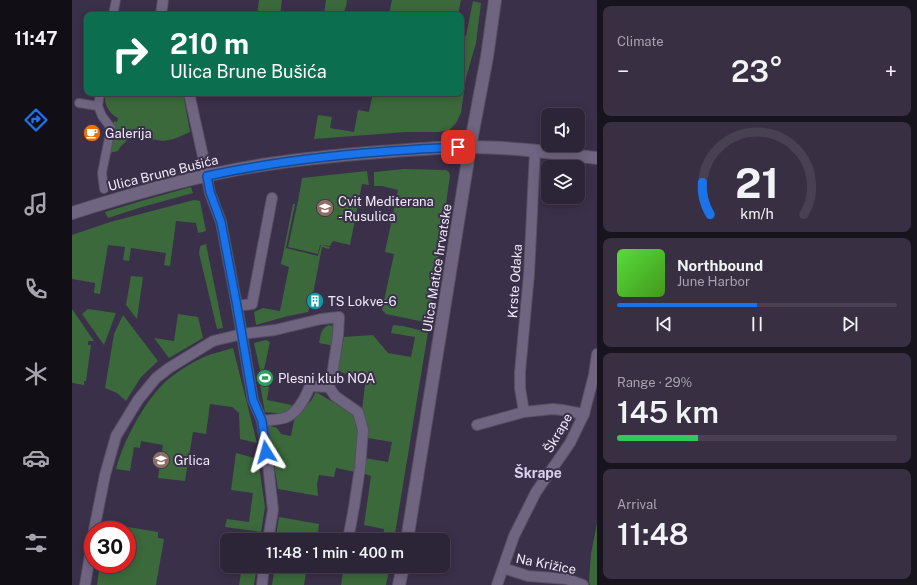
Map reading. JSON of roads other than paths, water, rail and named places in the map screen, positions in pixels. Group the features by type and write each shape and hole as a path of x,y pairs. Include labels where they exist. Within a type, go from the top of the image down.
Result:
{"street":[{"path":"114,12 116,0"},
{"path":"162,12 164,0"},
{"name":"Ulica Matice hrvatske","path":"408,533 470,147 487,57 495,0"},
{"path":"100,96 98,106 102,116 110,128 102,173 104,189"},
{"path":"190,96 210,192 221,222 253,400 262,421 273,510 269,533"},
{"path":"80,103 98,106"},
{"name":"Ulica Brune Bušića","path":"72,213 164,186 207,176 322,157 401,150 470,147 535,151 597,158"},
{"name":"Krste Odaka","path":"524,412 520,388 520,372 529,274 535,151"},
{"path":"237,306 252,304 272,198"},
{"path":"96,521 105,475 116,436 138,400 156,378 169,368 213,341 242,334 275,330 321,319 339,317 338,336 329,387 335,396 358,412 363,430 360,468 349,533"},
{"name":"Škrape","path":"498,585 514,536 536,492 570,443 584,414 594,375 597,354"},
{"path":"262,421 286,418 294,413 306,396 310,386 329,387"},
{"path":"477,425 524,412 553,409 584,414"},
{"name":"Na Križice","path":"503,568 528,576 567,579 583,585"},
{"path":"85,585 87,573"},
{"path":"262,585 263,573"},
{"path":"399,585 401,573"}],"place":[{"name":"Galerija","path":"92,133"},
{"name":"Cvit Mediterana - Rusulica","path":"325,208"},
{"name":"TS Lokve-6","path":"315,301"},
{"name":"Plesni klub NOA","path":"265,378"},
{"name":"Grlica","path":"161,460"}],"district":[{"name":"Škrape","path":"538,473"}]}
